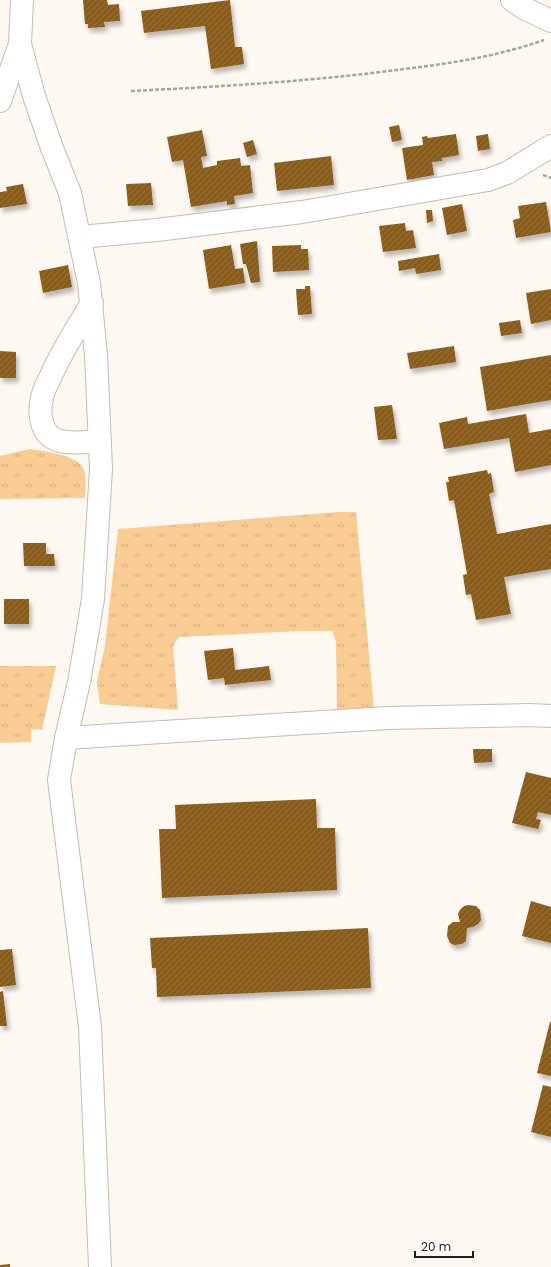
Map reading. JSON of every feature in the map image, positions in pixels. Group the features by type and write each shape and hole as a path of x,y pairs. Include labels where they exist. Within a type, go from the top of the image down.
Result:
{"street":[{"path":"18,0 20,44 39,111 70,193 92,303 101,469 93,599 79,682 66,738 59,780 90,1027 100,1267"},
{"path":"512,0 524,8 551,21"},
{"path":"0,101 20,44"},
{"path":"80,237 157,230 302,212 488,180 507,173 551,146"},
{"path":"92,303 57,361 42,398 40,412 43,429 50,436 60,441 83,443 100,441"},
{"path":"66,738 388,718 529,715 551,716"}],"path":[{"path":"131,91 212,88 308,80 451,63 492,56 551,38"}],"green space":[{"path":"30,449 69,457 81,465 84,470 86,484 85,498 0,499 0,456"},
{"path":"356,512 374,709 337,711 336,642 332,631 301,631 179,637 173,646 178,710 100,704 97,681 105,646 118,529"},
{"path":"0,666 56,666 42,730 31,729 31,742 0,743"}],"building":[{"path":"83,0 107,0 108,5 119,4 120,21 104,22 105,27 88,28 88,24 85,24"},
{"path":"230,0 235,47 242,47 244,64 211,69 205,26 144,33 141,11"},
{"path":"399,125 402,140 392,142 389,127"},
{"path":"202,130 207,156 201,157 203,168 217,165 217,161 240,158 241,166 250,165 253,193 234,196 235,204 227,205 227,201 191,207 183,160 172,162 167,137"},
{"path":"456,134 459,155 442,158 442,161 432,162 434,175 407,180 402,148 423,145 422,137 427,136 428,138"},
{"path":"488,134 490,149 478,151 476,136"},
{"path":"253,140 257,154 247,157 243,143"},
{"path":"331,156 334,185 277,191 274,163"},
{"path":"151,183 153,205 128,206 126,184"},
{"path":"23,184 27,204 0,208 0,192 7,191 6,187"},
{"path":"546,202 551,232 516,238 513,220 520,218 518,206"},
{"path":"462,204 467,231 447,235 442,208"},
{"path":"426,210 432,210 433,221 427,223"},
{"path":"405,223 406,231 413,230 416,248 383,252 379,226"},
{"path":"257,241 260,282 251,283 246,264 243,264 240,244"},
{"path":"231,245 235,269 243,268 245,283 209,289 203,250"},
{"path":"301,245 301,249 308,249 309,270 273,272 272,246"},
{"path":"439,254 441,270 416,274 415,268 399,271 398,261"},
{"path":"68,265 72,287 43,293 39,271"},
{"path":"305,286 310,286 312,314 298,315 296,289 305,289"},
{"path":"551,289 551,320 531,324 526,293"},
{"path":"520,320 522,333 501,336 499,323"},
{"path":"454,346 456,362 410,369 407,353"},
{"path":"0,351 16,352 16,378 0,378"},
{"path":"551,355 551,400 487,411 480,367"},
{"path":"392,405 397,439 378,440 374,407"},
{"path":"526,414 529,433 551,429 551,465 515,472 509,438 444,449 439,423 467,417 468,424"},
{"path":"487,470 488,474 491,473 494,492 489,494 497,534 551,524 551,569 504,577 511,614 476,620 471,594 466,595 463,575 467,574 454,500 449,501 446,482 449,482 448,477"},
{"path":"23,543 46,543 46,554 54,554 55,566 24,566"},
{"path":"4,599 29,599 29,624 4,624"},
{"path":"233,648 235,670 269,666 271,680 225,685 224,678 208,680 204,651"},
{"path":"473,749 492,749 492,762 474,763"},
{"path":"526,772 551,778 551,815 538,812 536,819 541,820 538,829 512,823"},
{"path":"316,799 317,828 335,828 337,890 162,898 159,829 176,829 175,805"},
{"path":"531,901 551,907 551,943 522,936"},
{"path":"464,906 476,906 480,910 481,920 473,927 467,928 466,941 462,944 454,945 450,943 447,936 448,926 453,922 460,922 458,914"},
{"path":"368,928 371,988 157,997 156,968 152,968 150,938"},
{"path":"12,949 16,985 0,987 0,950"},
{"path":"3,991 7,1026 0,1026 0,992"},
{"path":"551,1022 551,1076 537,1073"},
{"path":"543,1085 551,1087 551,1137 531,1132"},
{"path":"10,1264 10,1267 0,1267 0,1265"}]}
